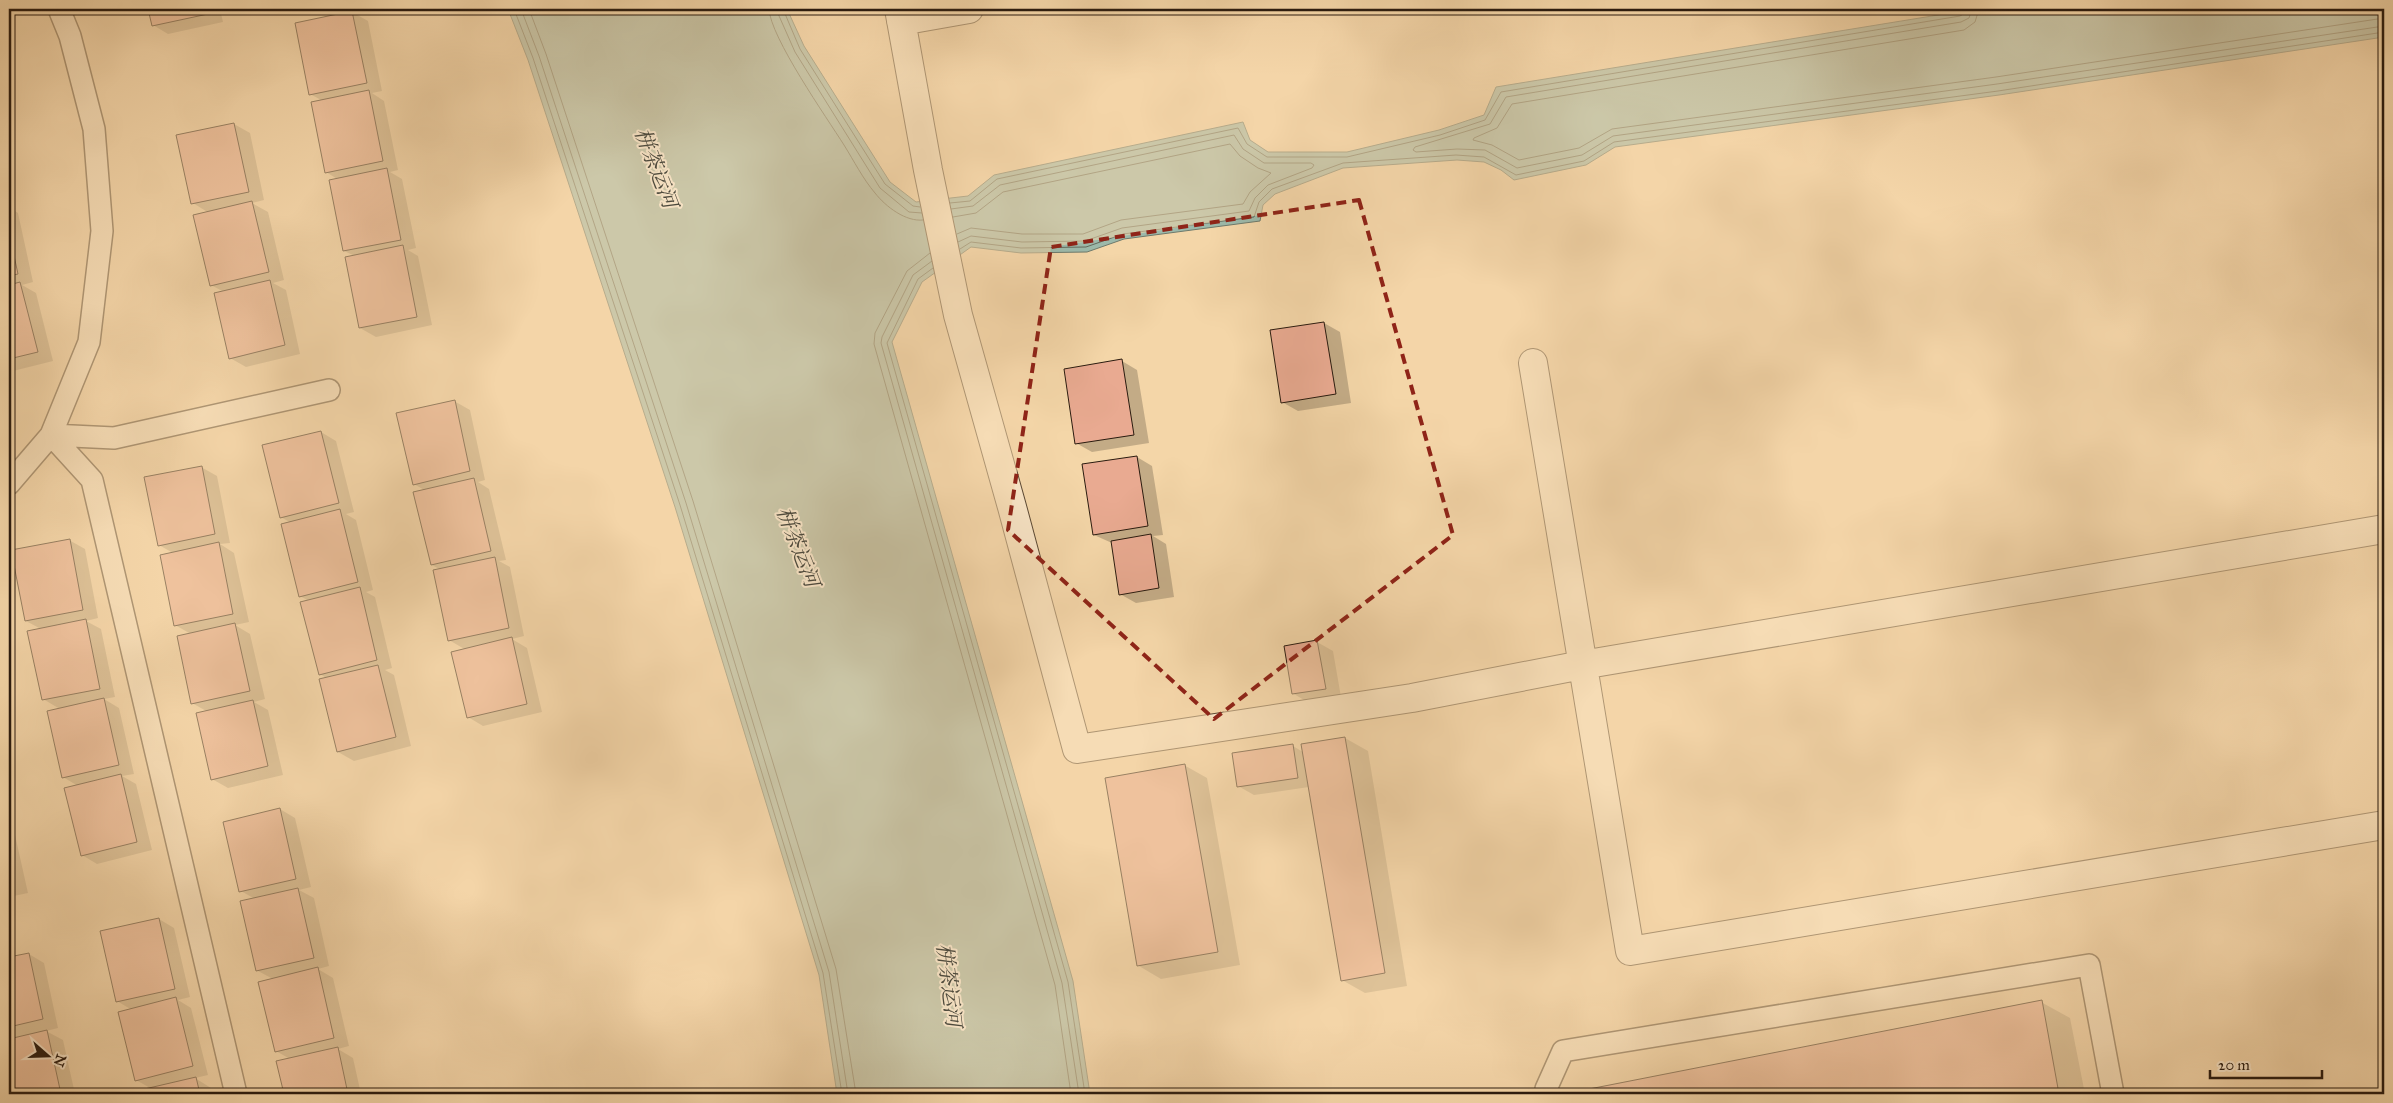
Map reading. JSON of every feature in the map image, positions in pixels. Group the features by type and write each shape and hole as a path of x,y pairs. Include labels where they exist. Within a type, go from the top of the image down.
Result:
{"street":[{"path":"968,9 900,15 928,170 958,315 1077,749 1412,698 1582,665 2384,529"},
{"path":"1533,364 1630,951 2384,825"}],"lane":[{"path":"9,484 51,435 89,342 102,231 94,129 70,36 59,9"},
{"path":"51,435 114,438 329,390"},
{"path":"51,435 92,480 236,1094"},
{"path":"1547,1094 1546,1089 1563,1051 2089,965 2113,1094"}],"highlighted area":[{"path":"1359,200 1453,535 1214,719 1008,530 1051,247"}],"water":[{"name":"栟茶运河","path":"508,9 787,9 804,46 890,182 916,202 968,196 994,175 1243,122 1250,140 1268,152 1347,152 1439,130 1484,115 1496,87 1975,9 2384,9 2384,37 1999,95 1615,147 1586,165 1514,180 1501,170 1484,162 1457,160 1343,168 1275,194 1263,205 1260,221 1124,239 1087,252 1021,253 971,247 922,282 892,342 1073,981 1090,1094 837,1094 819,975 675,507 528,60"}],"building":[{"path":"148,9 207,9 208,14 152,26"},
{"path":"352,11 367,83 309,95 295,23"},
{"path":"369,90 383,161 325,173 311,102"},
{"path":"234,123 249,192 191,204 176,135"},
{"path":"387,168 401,240 343,251 329,180"},
{"path":"252,201 269,272 210,286 193,215"},
{"path":"9,233 18,274 9,276"},
{"path":"403,245 417,317 359,328 345,257"},
{"path":"270,280 285,345 229,359 214,293"},
{"path":"20,282 38,352 9,359 9,285"},
{"path":"1324,322 1336,394 1281,403 1270,330"},
{"path":"1122,359 1134,435 1075,444 1064,369"},
{"path":"455,400 470,471 413,485 396,413"},
{"path":"321,431 339,503 280,518 262,445"},
{"path":"1137,456 1148,526 1093,535 1082,464"},
{"path":"202,466 215,534 158,546 144,477"},
{"path":"474,478 491,551 431,565 413,492"},
{"path":"340,509 358,582 299,597 281,524"},
{"path":"1151,534 1159,588 1119,595 1111,541"},
{"path":"70,539 83,610 25,621 11,550"},
{"path":"219,542 233,614 174,626 160,555"},
{"path":"495,557 509,628 448,641 433,570"},
{"path":"360,587 377,660 319,675 300,602"},
{"path":"86,619 100,689 42,700 27,631"},
{"path":"235,623 250,691 191,704 177,636"},
{"path":"512,637 527,704 467,718 451,652"},
{"path":"1317,640 1326,689 1292,694 1284,646"},
{"path":"378,665 396,737 337,752 319,679"},
{"path":"104,698 119,765 62,778 47,711"},
{"path":"253,700 268,766 211,780 196,713"},
{"path":"1345,737 1385,973 1341,981 1301,744"},
{"path":"1293,744 1298,778 1237,787 1232,753"},
{"path":"1185,764 1218,952 1137,966 1105,778"},
{"path":"121,774 137,842 81,856 64,788"},
{"path":"280,808 296,879 239,892 223,822"},
{"path":"9,864 13,884 9,885"},
{"path":"298,888 314,958 256,971 240,901"},
{"path":"159,918 175,989 116,1002 100,931"},
{"path":"29,953 43,1019 9,1027 9,957"},
{"path":"318,967 334,1038 275,1052 258,982"},
{"path":"176,997 193,1066 135,1081 118,1012"},
{"path":"2042,1000 2059,1094 1580,1094 1579,1091"},
{"path":"47,1030 61,1094 9,1094 9,1039"},
{"path":"338,1047 348,1094 284,1094 276,1061"},
{"path":"196,1077 200,1094 137,1094 136,1091"}]}
